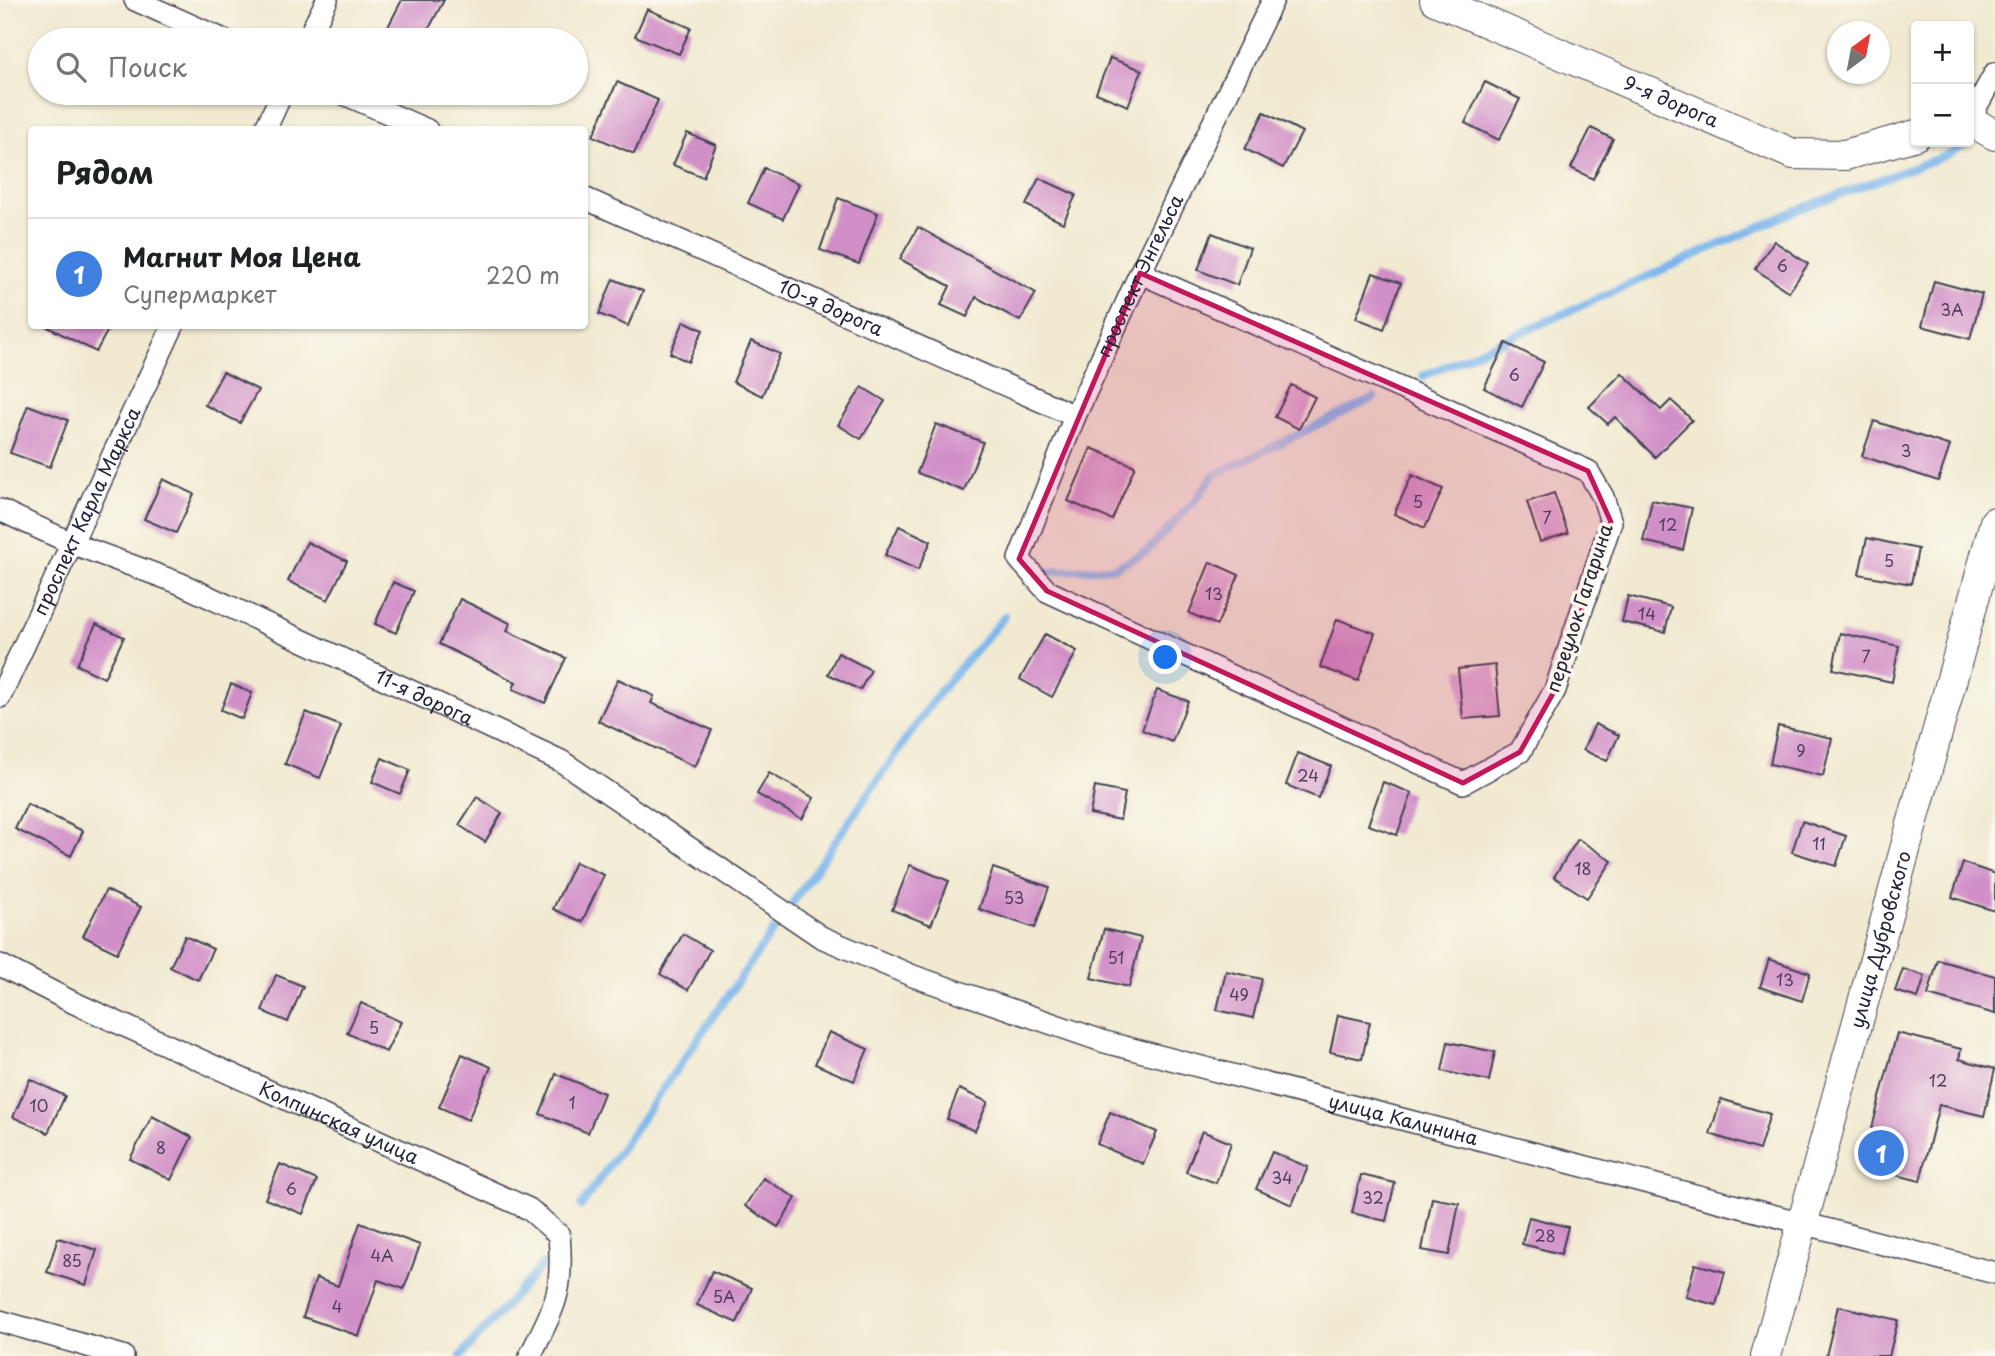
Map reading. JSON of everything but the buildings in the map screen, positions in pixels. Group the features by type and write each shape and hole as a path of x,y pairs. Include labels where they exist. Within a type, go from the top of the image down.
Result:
{"street":[{"path":"135,0 197,28"},
{"path":"313,28 327,0"},
{"name":"проспект Энгельса","path":"1019,559 1075,416 1140,273 1273,0"},
{"name":"9-я дорога","path":"1435,0 1793,155 1845,155 1911,136"},
{"path":"1974,111 1995,74"},
{"path":"267,126 276,105"},
{"path":"370,105 418,126"},
{"path":"1974,123 1995,135"},
{"name":"10-я дорога","path":"588,200 1075,416"},
{"name":"переулок Гагарина","path":"1019,559 1047,591 1463,783 1520,752 1555,690 1611,522 1603,497 1588,471 1140,273"},
{"name":"проспект Карла Маркса","path":"0,697 172,329"},
{"name":"11-я дорога","path":"0,510 71,543 179,583 561,761 821,937"},
{"name":"улица Дубровского","path":"1766,1356 1995,522"},
{"name":"улица Калинина","path":"821,937 913,976 1105,1042 1995,1273"},
{"name":"Колпинская улица","path":"0,965 82,1007 529,1209 559,1235 562,1271 557,1302 530,1356"},
{"path":"0,1321 122,1356"}],"highlighted area":[{"path":"1140,273 1588,471 1611,522 1555,690 1520,752 1463,783 1047,591 1019,559"}],"waterway":[{"path":"1423,376 1797,210 1950,154 1960,147"},
{"path":"1043,572 1114,568 1147,551 1195,501 1214,475 1374,398"},
{"path":"793,902 940,691 1005,616"},
{"path":"581,1206 773,931"},
{"path":"461,1356 543,1264"}],"place":[{"name":"Магнит Моя Цена","path":"1881,1153"}]}
